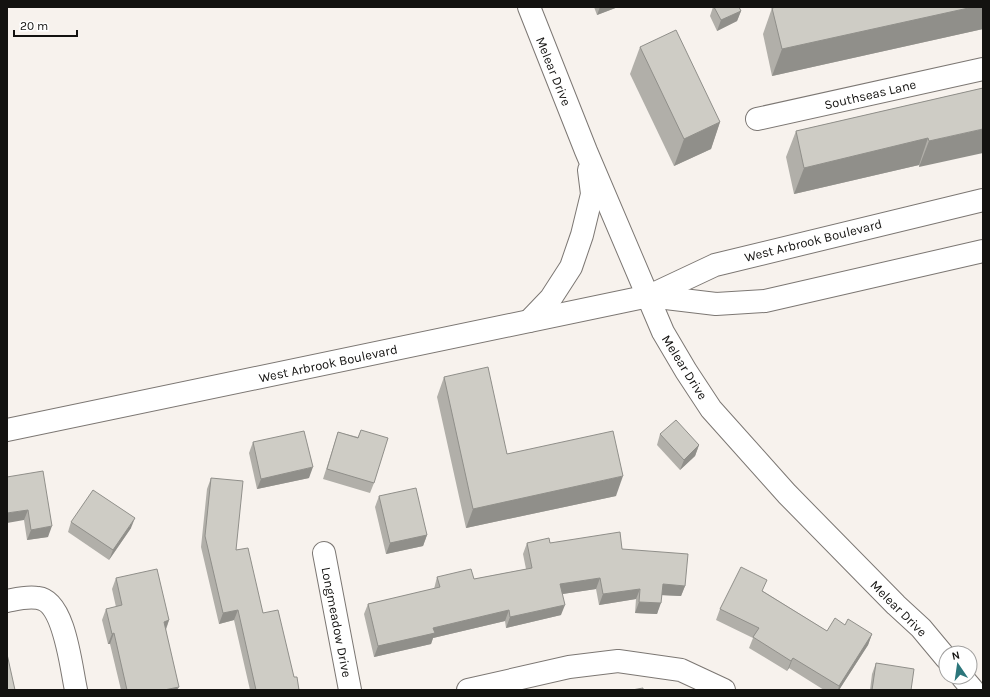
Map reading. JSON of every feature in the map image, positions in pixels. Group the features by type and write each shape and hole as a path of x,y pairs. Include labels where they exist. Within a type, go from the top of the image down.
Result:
{"street":[{"name":"Melear Drive","path":"529,7 586,151 649,296 663,332 711,409 786,494 896,605 921,628 938,648"},
{"name":"Southseas Lane","path":"757,120 983,69"},
{"path":"529,321 551,298 571,267 582,235 592,194 586,151"},
{"name":"West Arbrook Boulevard","path":"7,430 649,296 715,265 983,200"},
{"name":"West Arbrook Boulevard","path":"649,296 716,304 765,301 983,251"},
{"name":"Longmeadow Drive","path":"324,553 350,690"},
{"path":"7,601 23,598 39,598 54,608 62,625 76,690"},
{"path":"468,690 569,667 618,661 681,670 724,690"}],"building":[{"path":"714,7 739,7 741,11 721,20"},
{"path":"973,7 782,49 772,8"},
{"path":"676,30 720,122 684,139 640,47"},
{"path":"983,88 983,129 929,141 928,138 804,168 796,131"},
{"path":"488,367 507,454 613,431 623,476 473,509 444,377"},
{"path":"676,420 699,445 684,460 660,434"},
{"path":"361,430 388,438 374,483 327,469 338,432 358,438"},
{"path":"304,431 313,467 261,479 253,442"},
{"path":"43,471 52,526 31,530 28,510 7,513 7,477"},
{"path":"211,478 243,481 236,550 248,548 263,613 278,610 294,677 297,677 299,690 256,690 238,610 223,613 205,536"},
{"path":"416,488 427,535 390,543 379,496"},
{"path":"93,490 135,518 113,550 71,522"},
{"path":"620,532 622,549 688,554 685,586 663,584 661,603 639,602 640,589 603,594 600,578 560,584 565,605 510,617 509,610 433,628 435,633 378,646 368,604 440,587 437,577 471,569 474,579 532,568 527,543 549,538 550,543"},
{"path":"741,567 767,580 762,591 827,631 835,618 845,625 848,619 872,634 839,686 793,658 791,661 753,637 759,628 720,609"},
{"path":"157,569 169,620 164,622 179,687 164,690 127,690 114,633 112,634 106,609 122,605 116,578"},
{"path":"7,654 15,690 7,690"},
{"path":"876,663 914,669 911,690 872,690"},
{"path":"643,688 643,690 632,690"}]}
